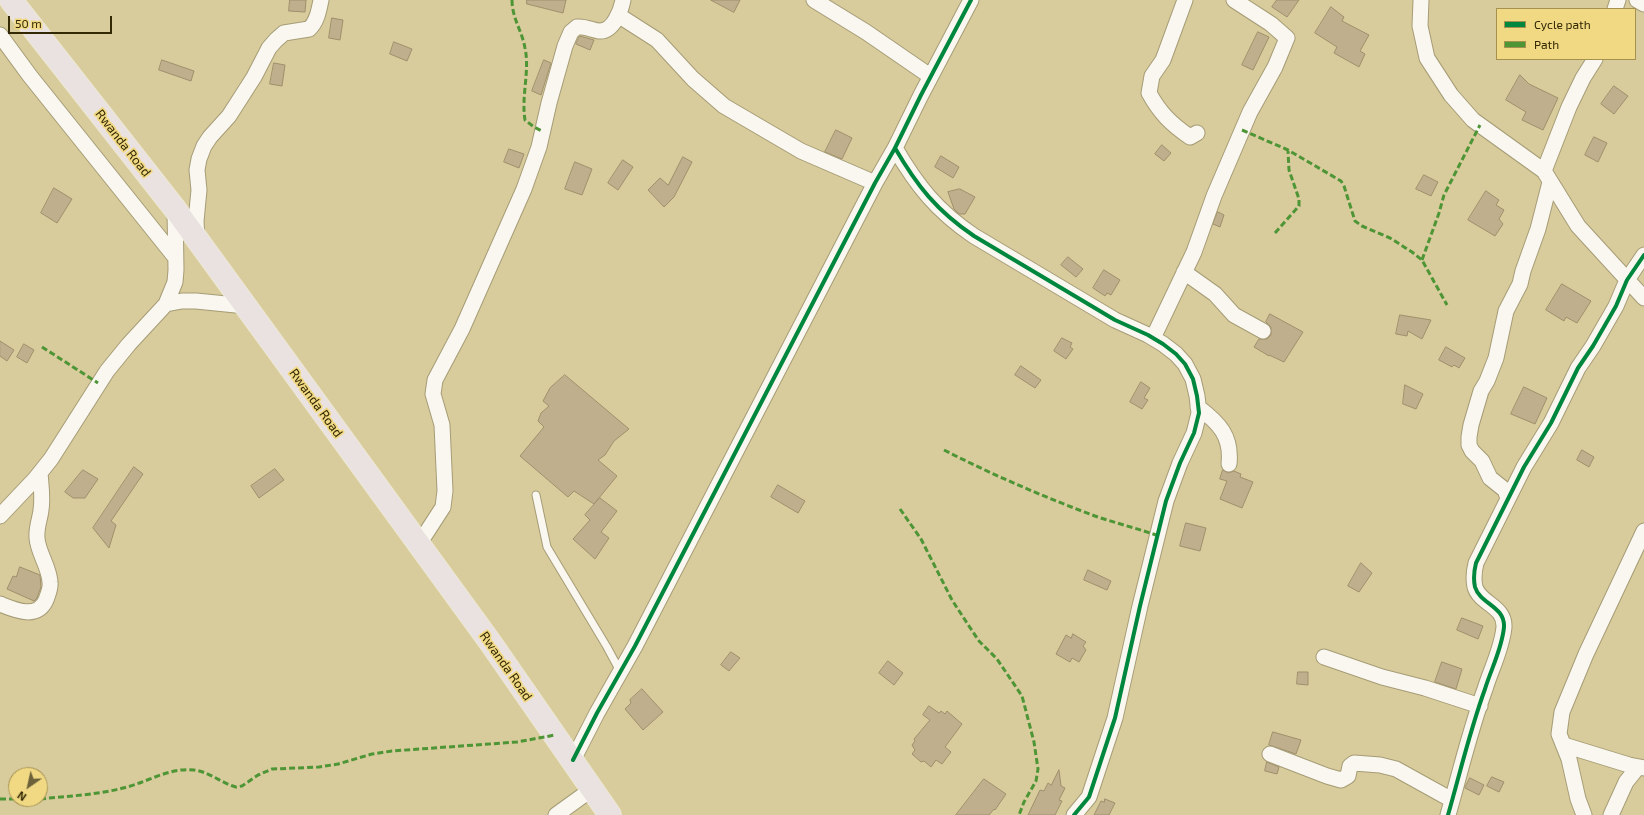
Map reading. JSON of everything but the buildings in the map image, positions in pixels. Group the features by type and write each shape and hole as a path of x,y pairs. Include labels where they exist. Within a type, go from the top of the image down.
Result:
{"highway":[{"name":"Rwanda Road","path":"11,0 175,209 490,642 610,815"}],"street":[{"path":"196,239 199,190 197,170 204,146 229,116 254,77 269,48 284,33 309,29 315,22 321,0"},
{"path":"419,544 443,507 445,491 442,425 433,394 435,380 462,329 531,171 539,147 554,84 568,38 571,32 577,27 601,31 607,30 618,16 623,0"},
{"path":"814,0 871,35 930,76"},
{"path":"573,760 597,713 621,673 875,183 895,148 930,76 971,0"},
{"path":"1185,0 1163,60 1152,76 1149,93 1160,111 1176,128 1190,137 1197,133"},
{"path":"1153,338 1194,252 1214,196 1237,141 1250,112 1276,67 1286,38 1271,24 1234,0"},
{"path":"1421,0 1420,26 1427,58 1451,95 1473,120 1547,176 1578,226 1644,298"},
{"path":"1637,0 1644,4"},
{"path":"618,16 657,40 693,79 724,106 795,148 875,183"},
{"path":"0,35 30,76 175,257"},
{"path":"1508,498 1505,490 1490,478 1482,461 1472,451 1469,445 1471,425 1481,391 1487,381 1496,358 1506,311 1520,284 1538,228 1547,176 1569,107 1583,78 1594,60"},
{"path":"895,148 916,182 933,203 953,222 1115,320 1153,338 1176,354 1185,364 1193,379 1199,413 1194,433 1180,463 1166,501 1156,535 1115,718 1089,797 1074,815"},
{"path":"0,516 40,473 72,427 106,371 166,304 175,282 175,209"},
{"path":"1448,815 1480,706 1500,647 1504,627 1503,618 1498,611 1475,588 1473,575 1476,563 1524,467 1551,423 1578,368 1593,346 1616,306 1627,280 1644,255"},
{"path":"1184,272 1215,294 1223,305 1234,315 1263,332"},
{"path":"166,304 182,301 196,301 246,306"},
{"path":"1198,407 1214,421 1225,435 1230,447 1229,464"},
{"path":"0,604 13,610 28,613 37,610 44,603 49,594 50,582 37,537 42,496 40,473"},
{"path":"1584,815 1578,799 1569,759 1559,734 1562,712 1586,654 1644,531"},
{"path":"1324,658 1480,706"},
{"path":"1564,745 1641,767 1626,782 1611,815"},
{"path":"1270,754 1341,780 1348,776 1350,766 1354,763 1387,766 1412,777 1452,800"},
{"path":"556,815 592,789"}],"lane":[{"path":"536,495 547,546 621,673"}],"marked path":[{"path":"512,0 512,7 524,42 527,66 524,102 525,120 542,131"},
{"path":"1422,260 1444,195 1480,125"},
{"path":"1242,130 1288,150 1341,181 1355,221 1362,226 1390,238 1422,260 1447,305"},
{"path":"1275,233 1299,206 1299,199 1289,170 1288,151"},
{"path":"42,347 98,383"},
{"path":"944,450 1000,477 1057,501 1095,516 1156,535"},
{"path":"900,509 921,539 952,600 967,623 979,641 997,659 1022,696 1034,742 1038,769 1036,781 1024,802 1019,815"},
{"path":"48,798 113,790 132,786 167,773 185,770 200,771 236,787 242,786 258,775 272,769 319,767 338,764 372,754 392,751 517,742 555,735"},
{"path":"0,799 8,799"}],"cycle path":[{"path":"573,760 597,713 635,646 971,0"},
{"path":"895,148 911,174 929,197 961,227 1115,320 1148,335 1163,344 1176,354 1185,364 1193,379 1199,413 1194,433 1180,463 1166,501 1140,606 1115,718 1089,797 1074,815"},
{"path":"1448,815 1465,752 1487,681 1499,651 1504,627 1501,614 1478,593 1475,587 1474,575 1476,563 1524,467 1551,423 1578,368 1593,346 1616,306 1627,280 1644,255"}]}
